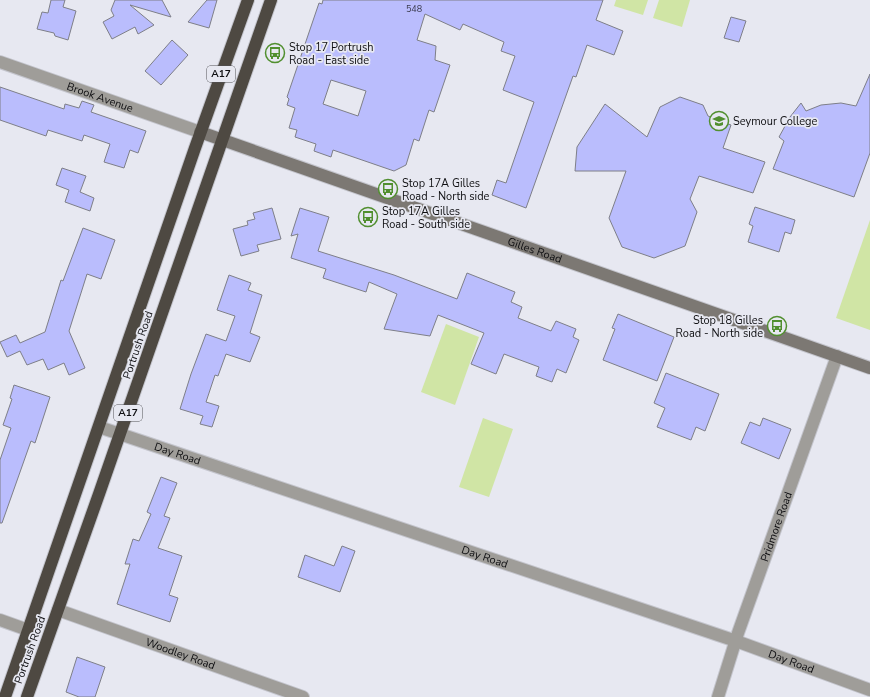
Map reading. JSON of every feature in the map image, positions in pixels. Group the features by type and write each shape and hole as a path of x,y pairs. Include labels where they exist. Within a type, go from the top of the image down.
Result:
{"highway":[{"name":"Portrush Road","path":"5,697 200,132 248,0"},
{"name":"Portrush Road","path":"27,697 271,0"}],"street":[{"name":"Brook Avenue","path":"0,62 200,132"},
{"name":"Gilles Road","path":"200,132 870,368"},
{"name":"Pridmore Road","path":"718,697 736,641 837,356"},
{"name":"Day Road","path":"99,427 736,641 870,690"},
{"name":"Woodley Road","path":"58,610 303,697"},
{"path":"0,620 28,630"}],"green space":[{"path":"616,0 648,0 643,15 614,6"},
{"path":"659,0 690,0 682,27 653,18"},
{"path":"870,220 870,330 836,318"},
{"path":"446,324 479,337 455,405 421,392"},
{"path":"483,418 513,429 489,497 459,487"}],"building":[{"path":"51,0 65,0 63,7 76,11 68,40 55,36 54,33 37,29 42,12 48,13"},
{"path":"115,0 162,0 171,17 130,5 154,25 138,34 135,27 112,39 103,22 114,16 111,10"},
{"path":"207,0 217,0 209,28 188,22"},
{"path":"323,0 603,0 596,20 623,31 614,55 587,45 576,77 573,76 526,208 492,195 497,180 506,183 534,102 503,90 515,56 501,51 504,42 463,24 460,30 425,14 417,40 436,46 435,60 450,65 434,112 429,110 419,141 414,139 406,165 394,171 333,150 331,157 314,151 316,144 295,137 297,130 289,128 295,108 287,105 289,99 287,97 319,3 322,4","holes":["331,80 366,91 358,116 323,104"]},
{"path":"731,17 746,21 739,42 724,38"},
{"path":"172,40 188,55 161,85 145,71"},
{"path":"870,74 870,153 854,197 773,169 784,141 779,137 790,117 801,103 806,111 821,105 841,103 856,106"},
{"path":"0,87 64,109 65,104 79,108 82,101 94,105 91,112 146,131 138,153 130,150 124,168 104,162 110,144 84,135 82,141 48,130 46,136 0,120"},
{"path":"680,97 703,105 708,116 731,125 723,148 765,162 753,193 699,176 690,199 697,212 685,246 654,258 622,247 609,218 626,171 575,171 577,147 605,104 647,137 660,107"},
{"path":"62,168 86,176 80,192 94,198 90,211 65,202 69,190 56,185"},
{"path":"755,207 795,220 791,234 785,232 779,252 748,242 753,226 749,224"},
{"path":"272,208 281,239 257,245 259,251 241,256 233,229 248,225 247,221 255,219 253,213"},
{"path":"300,208 329,217 318,251 394,275 457,299 467,273 515,292 511,302 522,307 518,318 551,331 556,321 576,329 573,337 579,340 566,373 557,369 552,382 536,376 539,367 504,354 496,374 471,364 484,333 438,315 430,336 384,329 397,294 369,282 366,292 323,278 326,269 291,258 298,234 291,236"},
{"path":"83,228 115,240 101,279 87,274 69,331 85,368 69,375 64,363 48,370 43,359 27,365 20,351 7,357 0,342 16,335 20,343 45,332 61,280 63,281"},
{"path":"229,275 251,283 248,290 262,295 250,333 260,337 250,362 226,354 218,376 215,375 206,402 219,406 212,427 200,424 203,416 180,409 206,334 226,341 235,316 217,310"},
{"path":"618,314 674,337 657,381 603,360 615,329 612,328"},
{"path":"666,373 719,394 705,431 696,427 691,440 657,427 665,408 654,403"},
{"path":"14,385 50,397 35,443 31,441 2,523 0,523 0,460 11,428 3,425 12,399 10,398"},
{"path":"763,418 791,429 779,459 741,443 750,422 760,426"},
{"path":"161,477 177,483 164,516 170,518 158,548 182,556 169,595 178,598 170,622 117,604 130,564 125,564 133,539 139,541 151,514 147,512"},
{"path":"342,546 355,551 340,592 298,577 305,555 334,566"},
{"path":"77,657 105,667 95,697 79,697 66,692"}],"place":[{"name":"Stop 17 Portrush Road - East side","path":"275,53"},
{"name":"Seymour College","path":"719,121"},
{"name":"Stop 17A Gilles Road - North side","path":"388,189"},
{"name":"Stop 17A Gilles Road - South side","path":"368,217"},
{"name":"Stop 18 Gilles Road - North side","path":"777,326"}]}
